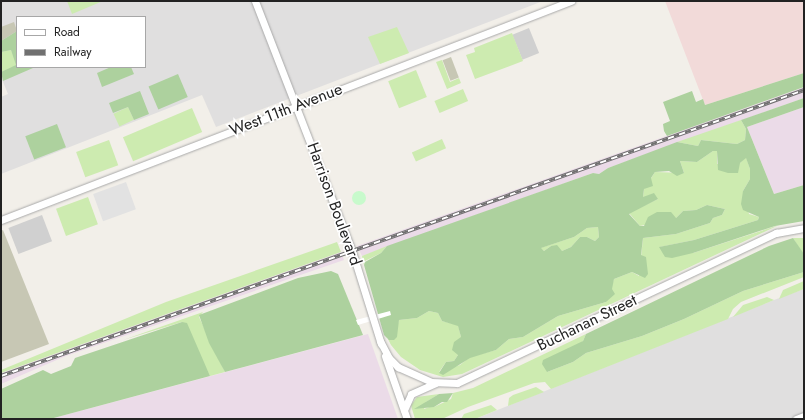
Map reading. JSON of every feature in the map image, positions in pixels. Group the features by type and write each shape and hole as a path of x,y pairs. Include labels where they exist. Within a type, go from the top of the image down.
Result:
{"street":[{"name":"Harrison Boulevard","path":"255,1 352,251 380,341 407,419"},
{"name":"West 11th Avenue","path":"1,220 571,1"},
{"name":"Buchanan Street","path":"380,341 389,358 398,367 414,376 437,383 457,383 470,379 771,235 804,228"},
{"path":"404,411 406,400 411,394 437,383"},
{"path":"796,419 804,416"}],"shaded area":[{"path":"1,1 543,1 216,127 202,95 1,174 1,97 8,94 1,77"},
{"path":"665,1 804,1 804,73 705,105"},
{"path":"14,22 16,32 1,41 1,27"},
{"path":"529,28 539,53 522,60 512,35"},
{"path":"451,57 459,78 450,81 443,60"},
{"path":"804,87 804,98 608,168 599,174 593,173 362,256 357,246"},
{"path":"804,107 804,185 774,194 747,127"},
{"path":"126,182 136,209 103,221 93,194"},
{"path":"42,215 52,241 18,254 8,228"},
{"path":"3,230 49,344 1,362 1,231"},
{"path":"341,252 344,260 66,356 1,384 1,373"},
{"path":"804,289 804,419 475,419 774,300"},
{"path":"368,334 398,419 50,419"}],"green space":[{"path":"67,1 103,1 72,14"},
{"path":"397,27 409,53 380,64 368,37"},
{"path":"16,32 16,65 11,50 1,52 1,41"},
{"path":"512,33 523,61 475,79 466,55 475,52 474,48"},
{"path":"11,50 16,65 1,72 1,52"},
{"path":"442,60 450,82 459,78 461,83 447,89 436,62"},
{"path":"16,65 16,68 33,68 3,81 1,72"},
{"path":"109,68 131,68 134,74 102,87 97,73"},
{"path":"416,70 427,97 399,108 388,81"},
{"path":"804,73 804,87 667,136 664,131 663,124 670,121 663,102 692,91 696,102 703,99 705,105"},
{"path":"178,74 188,97 158,110 149,87"},
{"path":"463,89 468,101 440,113 434,101"},
{"path":"140,91 149,114 134,120 128,107 113,113 109,103"},
{"path":"804,98 804,107 747,127 774,194 804,185 804,221 775,226 693,253 672,258 665,257 659,247 694,240 758,220 759,217 743,210 741,204 743,191 750,179 750,169 746,158 740,163 738,173 728,173 718,170 717,151 713,151 697,162 680,161 684,173 677,176 669,171 655,172 651,178 653,186 644,189 643,197 654,193 658,199 629,214 640,226 644,226 648,217 657,212 671,212 676,218 683,211 696,210 707,205 725,209 722,215 713,218 710,223 676,234 643,238 641,255 646,257 648,274 645,278 632,272 614,279 612,289 615,294 606,302 558,316 523,337 509,339 496,350 470,358 443,375 439,373 446,362 454,361 458,355 452,350 454,342 461,337 458,326 442,321 438,313 429,311 417,318 399,320 397,337 394,340 389,340 384,335 364,265 365,262 381,253 387,246 593,173 599,174 608,168 677,142 698,146 701,140 737,144 745,140 746,129 741,120","holes":["598,227 599,237 595,241 587,237 580,237 571,247 562,251 557,245 551,246 544,251 541,248 574,237 587,228"]},
{"path":"128,107 134,120 119,126 113,114"},
{"path":"192,108 202,132 133,161 123,137"},
{"path":"741,120 746,129 745,140 737,144 701,140 698,146 677,142"},
{"path":"57,124 66,147 34,160 25,136"},
{"path":"442,139 446,148 416,162 412,152"},
{"path":"109,140 118,165 85,177 76,152"},
{"path":"713,151 717,151 717,164 740,163 746,157 750,169 750,179 743,191 749,214 759,217 758,220 694,240 660,247 663,252 693,253 779,225 462,374 443,377 420,370 401,357 391,345 388,339 396,330 399,320 417,318 429,311 438,313 442,321 458,325 461,337 458,355 454,361 446,362 439,372 460,365 470,357 496,350 509,339 523,337 558,316 606,302 614,279 632,272 639,276 643,238 676,234 710,223 713,218 722,215 725,209 707,205 696,210 683,211 676,218 640,226 629,213 658,199 643,197 644,189 655,172 684,173 680,161 697,162"},
{"path":"359,191 364,193 366,198 364,203 359,205 354,203 352,198 354,193"},
{"path":"88,197 98,224 66,236 56,209"},
{"path":"598,227 599,237 595,241 587,237 580,237 571,247 562,251 551,246 544,251 540,248 574,237 587,228"},
{"path":"793,238 804,238 804,254 801,251"},
{"path":"793,238 804,254 804,272 743,291 684,319 642,336 586,353 573,362 547,372 542,364 543,360 583,341 586,334 769,246"},
{"path":"337,242 341,252 1,373 1,370 166,302"},
{"path":"387,246 381,253 365,261 364,265 362,256"},
{"path":"331,271 338,274 363,335 225,372 209,343 199,315 298,278"},
{"path":"804,272 804,277 741,302 733,309 728,319 551,389 545,382 534,383 468,407 442,419 415,419 411,405 417,397 439,394 426,402 424,409 432,406 434,407 451,399 453,393 473,388 586,334 583,341 547,372 573,362 586,353 642,336 684,319 743,291"},
{"path":"804,281 804,289 779,299 783,290"},
{"path":"767,297 774,300 733,317 743,305"},
{"path":"203,312 199,317 225,372 210,376 182,322 123,340"},
{"path":"182,322 187,323 210,376 50,419 1,419 1,389 43,370 51,374 71,366 75,358"},
{"path":"536,387 544,392 508,406 509,398 513,395"},
{"path":"453,393 447,402 442,402 434,407 414,409 439,394"},
{"path":"491,405 497,410 475,419 461,419 464,414"}],"pier":[{"path":"390,311 391,315 358,325 356,320"}],"railway":[{"path":"1,376 804,90"}]}
